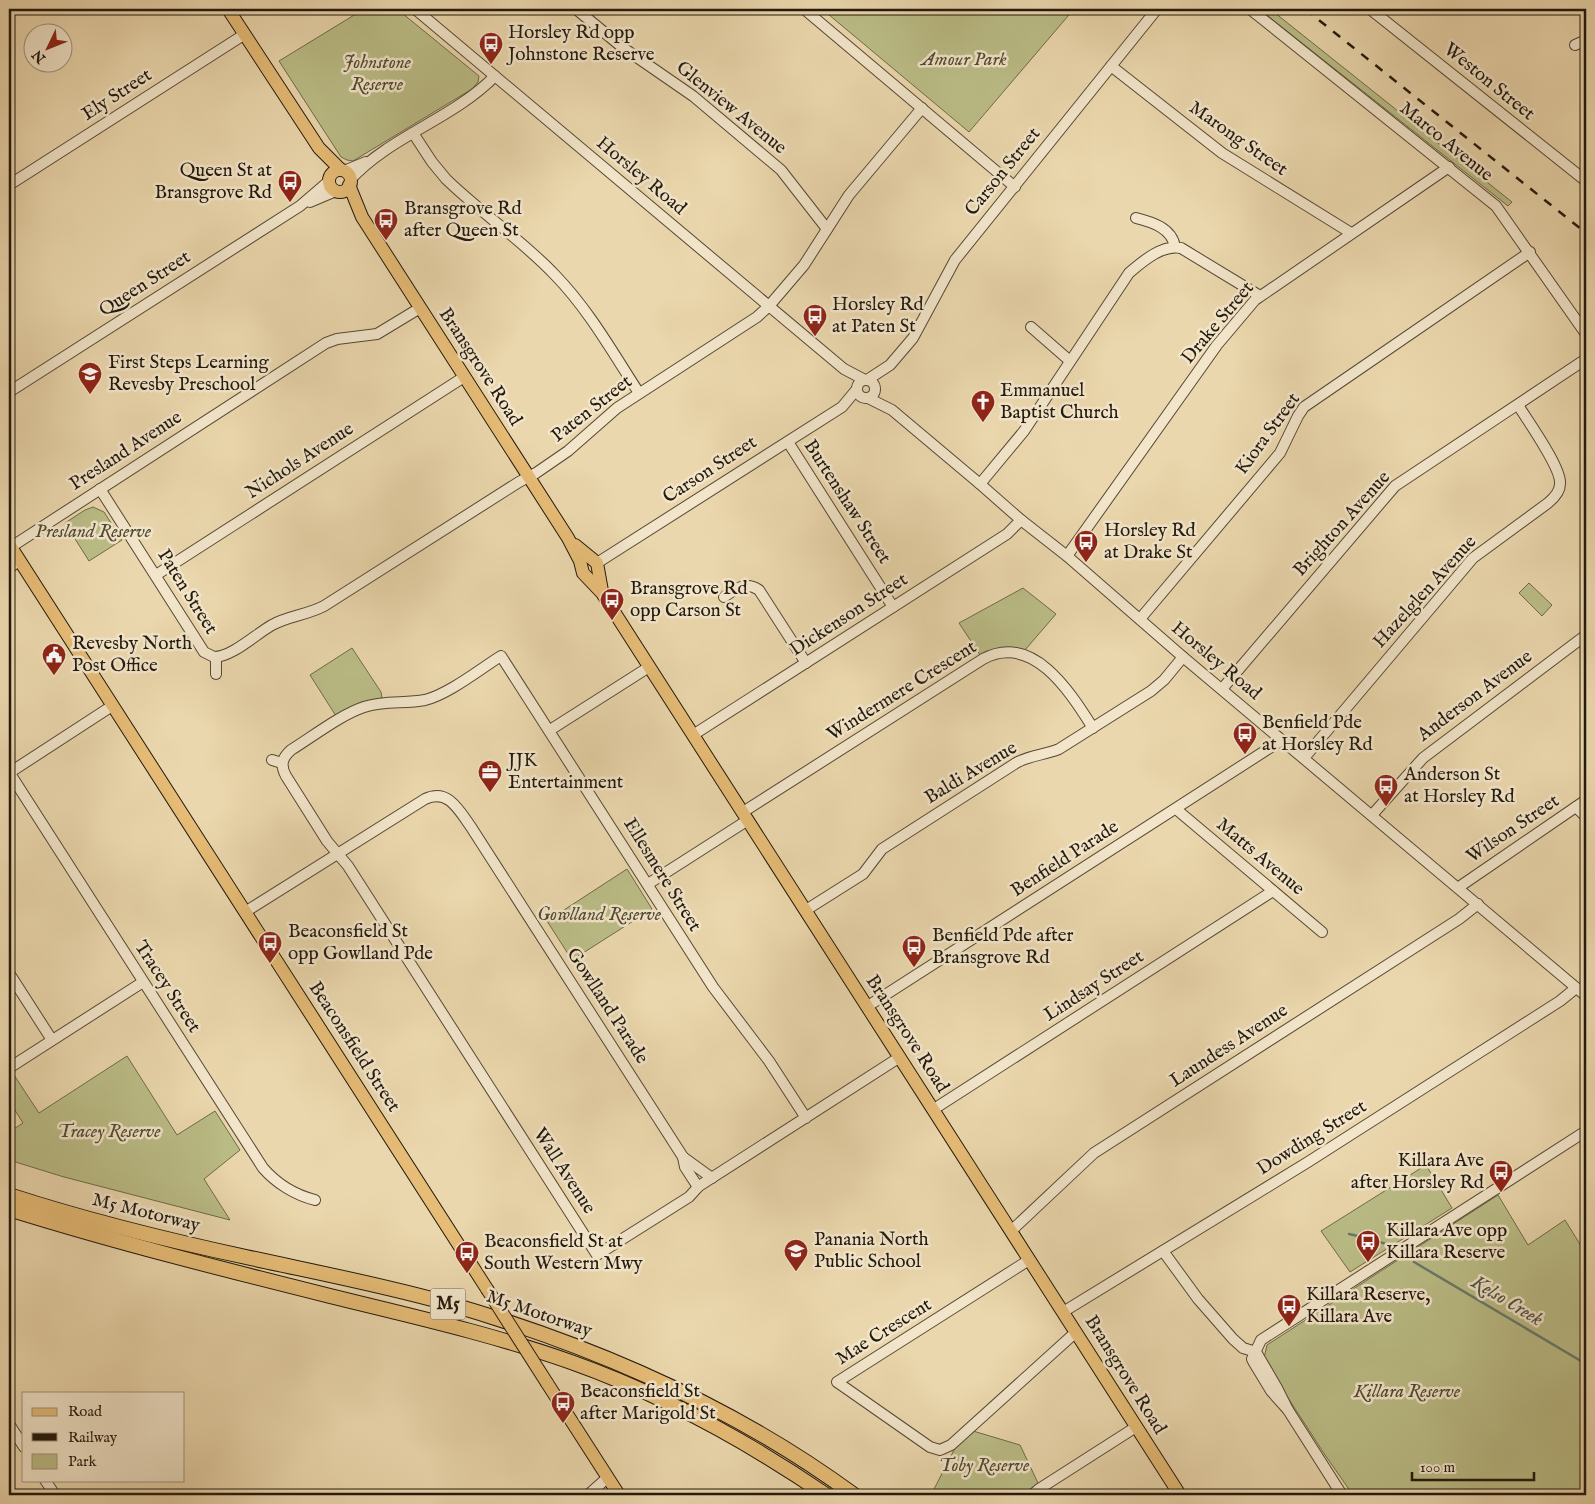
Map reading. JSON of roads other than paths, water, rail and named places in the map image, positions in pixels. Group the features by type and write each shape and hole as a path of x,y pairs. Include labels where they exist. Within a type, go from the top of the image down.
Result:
{"highway":[{"name":"M5 Motorway","path":"9,1195 56,1210 158,1236 243,1257 350,1279 449,1304 546,1335 660,1381 720,1411 800,1458 854,1495"},
{"name":"M5 Motorway","path":"9,1209 103,1238 501,1339 572,1362 642,1390 704,1420 748,1445 826,1495"}],"main road":[{"name":"Bransgrove Road","path":"228,9 528,477 568,538 591,568 602,593 649,667 1180,1495"},
{"name":"Beaconsfield Street","path":"10,546 14,565 112,706 619,1495"}],"street":[{"name":"Horsley Road","path":"415,9 862,384"},
{"name":"Glenview Avenue","path":"576,9 622,47 693,96 781,170 827,229"},
{"path":"804,9 1015,187"},
{"name":"Carson Street","path":"876,388 890,365 918,332 954,260 1015,187 1157,9"},
{"name":"Marco Avenue","path":"1250,9 1496,206 1586,334"},
{"name":"Weston Street","path":"1370,9 1586,181"},
{"name":"Ely Street","path":"9,185 245,34"},
{"path":"1575,45 1586,40"},
{"name":"Marong Street","path":"1111,66 1222,153 1351,233"},
{"name":"Queen Street","path":"9,392 480,90 495,76"},
{"name":"Paten Street","path":"100,489 204,652 216,658 226,655 274,624 312,612 324,606 528,477 568,451 609,414 639,393 743,327 769,306 807,260 849,194 922,108"},
{"path":"413,133 432,162 446,178 546,265 572,292 639,393"},
{"name":"Drake Street","path":"1066,556 1218,345 1260,296 1449,167"},
{"path":"1136,218 1152,222 1165,230 1172,236 1176,247"},
{"path":"980,484 1024,430 1128,273 1159,252 1176,247 1192,253 1260,296"},
{"name":"Kiora Street","path":"1140,619 1280,453 1298,416 1304,408 1530,252"},
{"name":"Presland Avenue","path":"10,546 326,343 337,339 377,334 420,308"},
{"path":"1031,327 1070,361"},
{"name":"Brighton Avenue","path":"1222,689 1391,490 1586,359"},
{"name":"Carson Street","path":"591,568 842,406 862,384 890,365"},
{"name":"Nichols Avenue","path":"156,575 464,377"},
{"path":"873,382 876,388 873,395 867,398 860,395 862,384 873,382"},
{"name":"Horsley Road","path":"876,388 892,410 1586,996"},
{"name":"Horsley Road","path":"867,398 892,410"},
{"name":"Carson Street","path":"842,406 867,398"},
{"name":"Hazelglen Avenue","path":"1304,758 1473,558 1548,503 1556,495 1560,484 1558,471 1518,405"},
{"name":"Burtenshaw Street","path":"788,442 893,607"},
{"name":"Dickenson Street","path":"693,735 1007,534 1021,520"},
{"path":"724,597 744,586 759,590 806,663"},
{"name":"Anderson Avenue","path":"1372,815 1423,758 1586,635"},
{"name":"Windermere Crescent","path":"648,884 745,816 975,664 997,653 1020,654 1036,662 1066,688 1093,728"},
{"name":"Ellesmere Street","path":"337,854 277,762 284,758 291,750 357,709 375,704 414,702 431,698 446,691 501,656 719,996 769,1061 806,1118"},
{"name":"Baldi Avenue","path":"806,910 863,874 882,849 1016,763 1028,757 1046,754 1059,749 1158,686 1183,657"},
{"name":"Paten Street","path":"216,658 216,674"},
{"path":"550,730 649,667"},
{"path":"9,772 112,706"},
{"name":"Benfield Parade","path":"868,1006 1282,740"},
{"name":"Tracey Street","path":"9,772 263,1168 290,1190 315,1200"},
{"name":"Gowlland Parade","path":"245,912 425,799 432,796 442,796 453,802 476,834 683,1157 685,1167 698,1187"},
{"name":"Wilson Street","path":"1458,887 1586,800"},
{"path":"1576,807 1586,817"},
{"name":"Matts Avenue","path":"1176,809 1322,932"},
{"name":"Wall Avenue","path":"337,854 348,866 597,1255 689,1197 698,1187 900,1057"},
{"name":"Lindsay Street","path":"934,1109 1273,891"},
{"name":"Laundess Avenue","path":"1011,1231 1094,1153 1459,919 1478,904"},
{"path":"9,973 52,1040"},
{"path":"9,1068 143,982"},
{"name":"Dowding Street","path":"1063,1312 1324,1152 1560,1001 1576,988"},
{"path":"1256,1352 1259,1344 1266,1336 1586,1131"},
{"name":"Gowlland Parade","path":"683,1157 712,1178"},
{"path":"1163,1251 1204,1306 1237,1343 1243,1348 1256,1352 1288,1410 1342,1495"},
{"name":"Mae Crescent","path":"1029,1260 837,1382 930,1448 940,1450 950,1445 1076,1332"},
{"path":"9,1424 22,1444"},
{"path":"1032,1495 1136,1427"},
{"path":"588,1495 607,1478"},
{"path":"46,1482 55,1495"}],"waterway":[{"name":"Kelso Creek","path":"1349,1234 1386,1244"},
{"name":"Kelso Creek","path":"1414,1262 1586,1364"}],"railway":[{"path":"1305,9 1586,233"}],"place":[{"name":"Horsley Rd opp Johnstone Reserve","path":"491,65"},
{"name":"Queen St at Bransgrove Rd","path":"290,203"},
{"name":"Bransgrove Rd after Queen St","path":"386,241"},
{"name":"Horsley Rd at Paten St","path":"815,337"},
{"name":"First Steps Learning Revesby Preschool","path":"90,395"},
{"name":"Emmanuel Baptist Church","path":"983,423"},
{"name":"Horsley Rd at Drake St","path":"1086,563"},
{"name":"Bransgrove Rd opp Carson St","path":"612,621"},
{"name":"Revesby North Post Office","path":"54,676"},
{"name":"Benfield Pde at Horsley Rd","path":"1245,755"},
{"name":"JJK Entertainment","path":"490,793"},
{"name":"Anderson St at Horsley Rd","path":"1386,807"},
{"name":"Beaconsfield St opp Gowlland Pde","path":"270,964"},
{"name":"Benfield Pde after Bransgrove Rd","path":"914,968"},
{"name":"Killara Ave after Horsley Rd","path":"1501,1193"},
{"name":"Killara Ave opp Killara Reserve","path":"1368,1263"},
{"name":"Panania North Public School","path":"796,1272"},
{"name":"Beaconsfield St at South Western Mwy","path":"467,1274"},
{"name":"Killara Reserve, Killara Ave","path":"1289,1327"},
{"name":"Beaconsfield St after Marigold St","path":"563,1424"}],"park label":[{"name":"Amour Park","path":"964,60"},
{"name":"Johnstone Reserve","path":"377,74"},
{"name":"Presland Reserve","path":"93,532"},
{"name":"Gowlland Reserve","path":"599,915"},
{"name":"Tracey Reserve","path":"109,1132"},
{"name":"Killara Reserve","path":"1407,1392"},
{"name":"Toby Reserve","path":"984,1466"}]}
